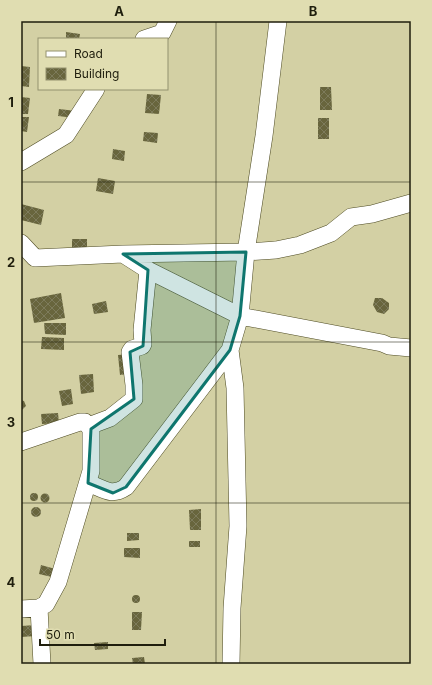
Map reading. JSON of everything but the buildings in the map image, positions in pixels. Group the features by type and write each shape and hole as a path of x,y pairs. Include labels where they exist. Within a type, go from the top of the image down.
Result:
{"street":[{"path":"147,38 162,33 168,21"},
{"path":"88,483 113,493 126,487 230,350 240,316 246,252 265,129 278,21"},
{"path":"21,162 66,135 95,90"},
{"path":"21,243 28,261 123,254 246,252 276,250 300,245 331,233 351,217 372,214 411,203"},
{"path":"123,254 148,270 240,316 382,343 389,346 411,348"},
{"path":"21,609 39,608 46,604 58,582 88,483 91,468 91,429 94,424 110,418 134,399 130,352 132,349 143,345 142,330 148,270"},
{"path":"230,350 235,388 238,526 232,608 231,664"},
{"path":"21,442 80,422 85,422 91,429"},
{"path":"39,608 42,664"}],"highlighted area":[{"path":"246,252 240,316 230,350 126,487 113,493 88,483 91,429 134,399 130,352 143,346 148,270 123,254"}]}
